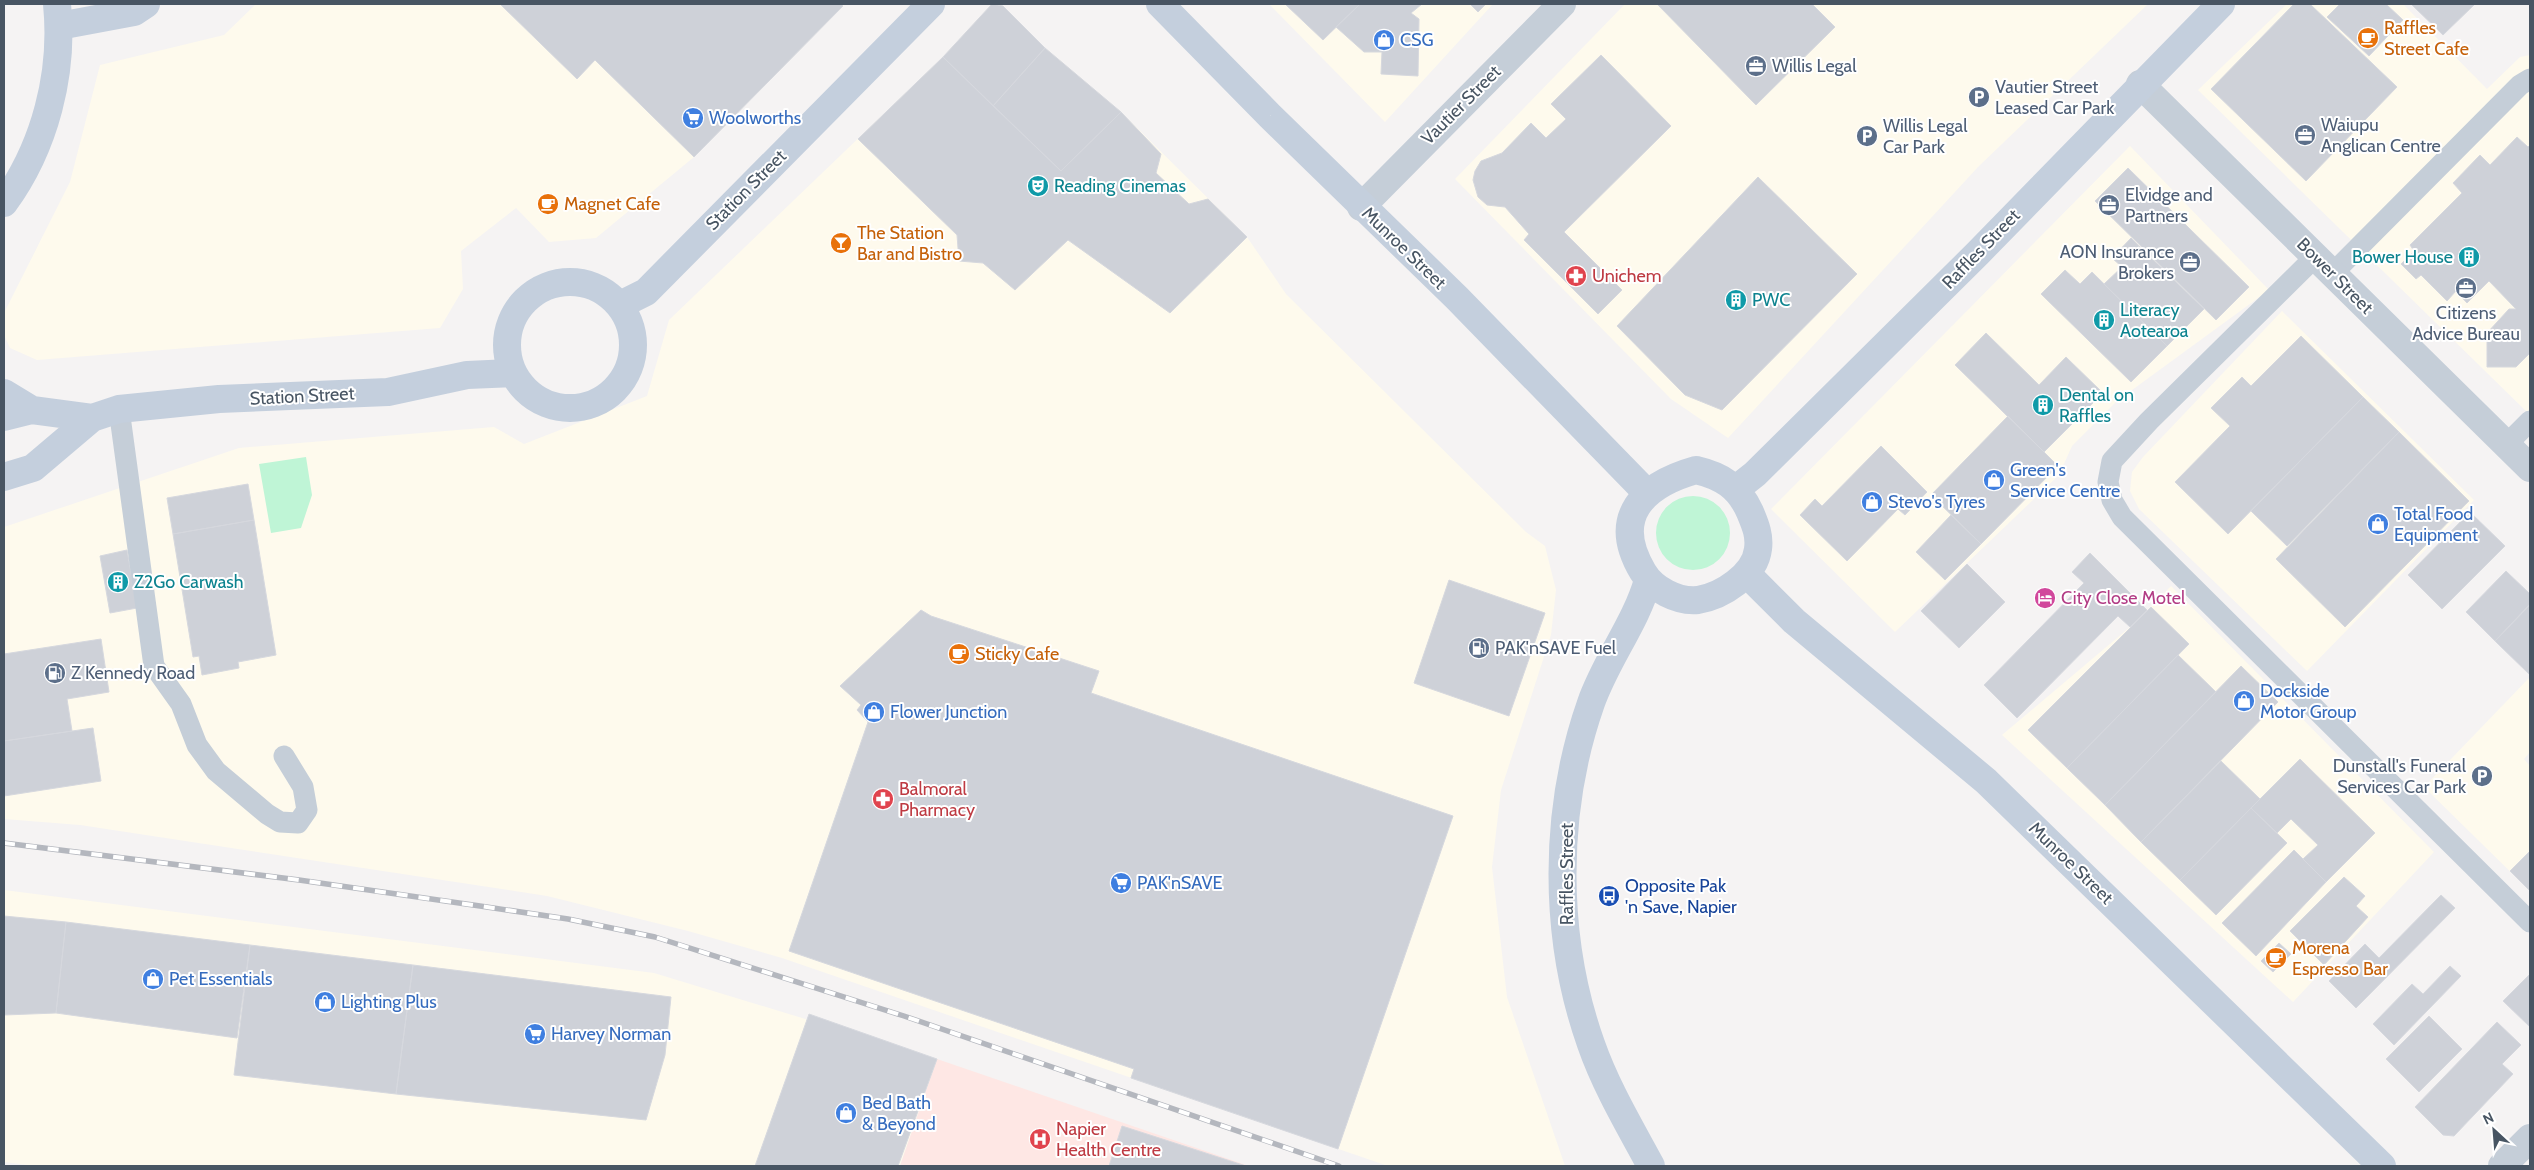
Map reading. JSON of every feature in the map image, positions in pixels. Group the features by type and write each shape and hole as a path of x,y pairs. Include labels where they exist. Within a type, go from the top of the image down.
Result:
{"main road":[{"path":"4,204 17,186 44,124 57,61 58,15 134,12 146,4"},
{"name":"Station Street","path":"620,305 646,292 930,4"},
{"name":"Munroe Street","path":"1160,4 1361,207 1457,298 1647,493"},
{"name":"Raffles Street","path":"1736,489 1755,474 1978,253 2140,84 2221,4"},
{"path":"572,282 599,288 620,305 632,329 633,356 623,381 603,400 578,409 552,407 529,394 513,374 506,348 510,323 524,301 546,287 572,282"},
{"name":"Station Street","path":"4,477 33,468 92,418 119,409 219,399 388,392 467,376 513,374"},
{"path":"4,393 32,410"},
{"name":"Station Street","path":"4,417 32,410 92,418"},
{"path":"1696,470 1716,475 1736,489 1757,529 1758,550 1746,574 1722,591 1697,600 1672,596 1648,580 1635,558 1628,536 1633,512 1647,493 1673,477 1696,470"},
{"name":"Munroe Street","path":"1746,574 1794,620 1986,781 2382,1166"},
{"name":"Raffles Street","path":"1648,580 1642,599 1592,702 1572,774 1563,865 1568,957 1576,999 1591,1046 1606,1080 1651,1166"}],"street":[{"name":"Vautier Street","path":"1361,207 1562,4"},
{"name":"Bower Street","path":"2140,84 2530,468"},
{"path":"2502,1166 2530,1138"}],"lane":[{"path":"2530,79 2520,85 2324,266 2149,421 2112,461 2108,482 2112,500 2122,517 2530,922"},
{"path":"119,409 154,666 181,704 197,745 216,771 267,814 280,822 298,823 307,810 303,787 284,756"},
{"path":"2506,445 2530,421"}],"shaded area":[{"path":"256,4 845,4 694,157 596,238 549,242 516,208 461,251 463,289 440,328 37,360 10,348 4,335 4,313 70,182 100,65 224,35"},
{"path":"992,4 1003,6 1045,48 1121,112 1247,237 1286,294 1526,532 1545,546 1556,590 1551,635 1501,790 1492,867 1507,997 1565,1166 1388,1166 782,958 688,931 547,896 80,825 4,819 4,527 239,448 494,427 524,444 647,396 669,320 943,57"},
{"path":"1269,4 1493,4 1385,122"},
{"path":"1625,4 2148,4 1978,167 1728,438 1671,399 1455,179"},
{"path":"2287,4 2403,4 2487,89 2520,57 2530,55 2530,415 2198,90"},
{"path":"2130,146 2269,290 2117,401 2072,446 2059,475 1895,632 1771,509"},
{"path":"2282,311 2474,500 2307,671 2139,509 2130,491 2132,472 2143,457"},
{"path":"2171,586 2434,852 2293,1002 2002,735 2130,627"},
{"name":"Dunstall's Funeral Services Car Park","path":"2530,677 2530,752 2524,759 2530,766 2530,891 2424,787"},
{"path":"4,890 654,973 937,1059 900,1166 35,1166 4,1162"},
{"name":"Napier Health Centre","path":"937,1059 1249,1166 900,1166"}],"green space":[{"path":"306,457 312,495 301,528 271,533 259,464"},
{"path":"1686,496 1700,496 1714,502 1724,512 1730,526 1728,547 1714,564 1700,570 1686,570 1672,564 1662,554 1656,540 1656,526 1662,512 1672,502"}],"building":[{"name":"Woolworths","path":"500,4 841,4 843,6 694,157 595,60 577,79"},
{"path":"992,4 1003,6 1045,48 993,106 943,57"},
{"path":"1285,4 1360,4 1323,40"},
{"name":"CSG","path":"1360,4 1422,4 1411,13 1419,19 1418,76 1381,74 1382,52 1364,52 1336,27"},
{"name":"CSG","path":"1470,4 1486,4 1478,12"},
{"name":"Willis Legal","path":"1657,4 1812,4 1835,27 1756,105"},
{"name":"Waiupu Anglican Centre","path":"2294,4 2310,4 2397,87 2306,181 2211,89"},
{"name":"Raffles Street Cafe","path":"2340,4 2386,4 2403,20 2369,56 2327,17"},
{"path":"2411,4 2475,4 2443,35"},
{"path":"1045,48 1121,112 1061,171 993,106"},
{"path":"1601,55 1671,126 1564,232 1622,290 1598,314 1524,240 1529,234 1505,207 1487,205 1478,197 1473,180 1475,171 1481,161 1502,153 1531,123 1546,138 1566,119 1551,104"},
{"name":"Reading Cinemas","path":"943,57 1061,171 1121,112 1161,154 1156,173 1189,204 1208,199 1247,237 1170,313 1068,240 1015,290 983,263 959,261 957,235 858,139"},
{"name":"Bower House","path":"2517,137 2528,147 2530,145 2530,353 2516,367 2487,367 2487,333 2509,309 2516,309 2489,281 2467,303 2456,291 2447,301 2421,275 2416,279 2401,264 2414,251 2410,245 2462,193 2453,183 2480,155 2490,165"},
{"name":"AON Insurance Brokers","path":"2128,168 2249,287 2216,320 2095,201"},
{"name":"PWC","path":"1758,177 1857,274 1722,410 1685,395 1617,326"},
{"path":"2131,238 2204,309 2167,346 2104,284 2122,267 2112,258"},
{"name":"Literacy Aotearoa","path":"2065,270 2080,284 2092,272 2167,346 2131,382 2041,294"},
{"name":"Dental on Raffles","path":"1986,333 2039,385 2066,357 2103,393 2044,452 1955,365"},
{"path":"2301,336 2363,397 2228,534 2175,482 2230,426 2211,408 2242,377 2251,386"},
{"path":"2363,397 2399,432 2287,546 2251,511"},
{"name":"Green's Service Centre","path":"2008,416 2058,466 1981,544 1931,495"},
{"name":"Total Food Equipment","path":"2399,432 2469,501 2345,627 2276,559"},
{"name":"Stevo's Tyres","path":"1881,446 1927,492 1905,515 1898,509 1847,561 1800,515 1815,499 1822,506"},
{"path":"248,484 254,520 173,534 167,498"},
{"path":"2470,512 2505,546 2442,609 2408,575"},
{"path":"1951,515 1981,544 1945,580 1916,552"},
{"path":"254,520 276,655 238,662 239,668 202,675 199,656 193,657 173,534"},
{"name":"Z2Go Carwash","path":"127,550 137,608 110,613 100,556"},
{"path":"2090,553 2147,610 2130,627 2118,616 2017,718 1984,685 2084,583 2072,572"},
{"path":"1967,564 2005,602 1959,648 1921,611"},
{"path":"2506,571 2530,594 2530,604 2495,641 2466,612"},
{"name":"PAK'nSAVE Fuel","path":"1449,580 1545,613 1509,716 1414,683"},
{"path":"2530,605 2530,675 2495,641"},
{"path":"2151,607 2189,644 2067,768 2028,730"},
{"name":"PAK'nSAVE","path":"921,610 931,616 1099,671 1091,693 1453,816 1338,1149 1131,1078 1134,1069 789,951 868,722 857,710 861,705 840,686"},
{"name":"Z Kennedy Road","path":"101,639 109,692 67,699 72,731 4,741 4,654"},
{"path":"2178,655 2216,692 2105,805 2067,768"},
{"path":"2241,666 2278,702 2141,842 2105,805"},
{"path":"93,728 101,781 4,796 4,741"},
{"path":"2300,759 2375,833 2326,882 2303,859 2318,845 2291,819 2277,833 2251,808"},
{"path":"2221,761 2260,799 2180,880 2141,842"},
{"path":"2251,808 2287,843 2216,915 2180,880"},
{"path":"2294,850 2326,882 2256,956 2222,923"},
{"path":"2530,851 2530,891 2510,871"},
{"path":"2344,877 2365,896 2356,906 2368,917 2324,965 2290,931"},
{"path":"2441,895 2455,908 2356,1008 2329,981 2365,944 2379,958"},
{"path":"4,916 66,922 56,1013 4,1015"},
{"name":"Pet Essentials","path":"66,922 250,945 237,1038 56,1013"},
{"name":"Morena Espresso Bar","path":"2279,943 2291,954 2273,972 2261,961"},
{"name":"Lighting Plus","path":"250,945 413,965 396,1094 234,1075"},
{"name":"Harvey Norman","path":"413,965 671,997 665,1055 646,1120 396,1094"},
{"path":"2450,966 2461,976 2394,1045 2373,1024 2412,984 2423,994"},
{"path":"2530,974 2530,1027 2503,1001"},
{"name":"Bed Bath & Beyond","path":"809,1014 937,1059 898,1166 755,1166"},
{"path":"2429,1016 2462,1049 2419,1092 2386,1059"},
{"path":"2497,1022 2521,1045 2502,1064 2513,1074 2454,1136 2443,1135 2415,1107"},
{"name":"Napier Health Centre","path":"1122,1126 1246,1166 1109,1166"}],"railway":[{"path":"4,843 299,880 480,906 568,919 655,937 904,1016 1339,1166"}],"place":[{"name":"Raffles Street Cafe","path":"2368,38"},
{"name":"CSG","path":"1384,40"},
{"name":"Willis Legal","path":"1756,66"},
{"name":"Vautier Street Leased Car Park","path":"1979,97"},
{"name":"Woolworths","path":"693,118"},
{"name":"Waiupu Anglican Centre","path":"2305,135"},
{"name":"Willis Legal Car Park","path":"1867,136"},
{"name":"Reading Cinemas","path":"1038,186"},
{"name":"Magnet Cafe","path":"548,204"},
{"name":"Elvidge and Partners","path":"2109,205"},
{"name":"The Station Bar and Bistro","path":"841,243"},
{"name":"Bower House","path":"2469,257"},
{"name":"AON Insurance Brokers","path":"2190,262"},
{"name":"Unichem","path":"1576,276"},
{"name":"Citizens Advice Bureau","path":"2466,288"},
{"name":"PWC","path":"1736,300"},
{"name":"Literacy Aotearoa","path":"2104,320"},
{"name":"Dental on Raffles","path":"2043,405"},
{"name":"Green's Service Centre","path":"1994,480"},
{"name":"Stevo's Tyres","path":"1872,502"},
{"name":"Total Food Equipment","path":"2378,524"},
{"name":"Z2Go Carwash","path":"118,582"},
{"name":"City Close Motel","path":"2045,598"},
{"name":"PAK'nSAVE Fuel","path":"1479,648"},
{"name":"Sticky Cafe","path":"959,654"},
{"name":"Z Kennedy Road","path":"55,673"},
{"name":"Dockside Motor Group","path":"2244,701"},
{"name":"Flower Junction","path":"874,712"},
{"name":"Dunstall's Funeral Services Car Park","path":"2482,776"},
{"name":"Balmoral Pharmacy","path":"883,799"},
{"name":"PAK'nSAVE","path":"1121,883"},
{"name":"Opposite Pak 'n Save, Napier","path":"1609,896"},
{"name":"Morena Espresso Bar","path":"2276,958"},
{"name":"Pet Essentials","path":"153,979"},
{"name":"Lighting Plus","path":"325,1002"},
{"name":"Harvey Norman","path":"535,1034"},
{"name":"Bed Bath & Beyond","path":"846,1113"},
{"name":"Napier Health Centre","path":"1040,1139"}]}
